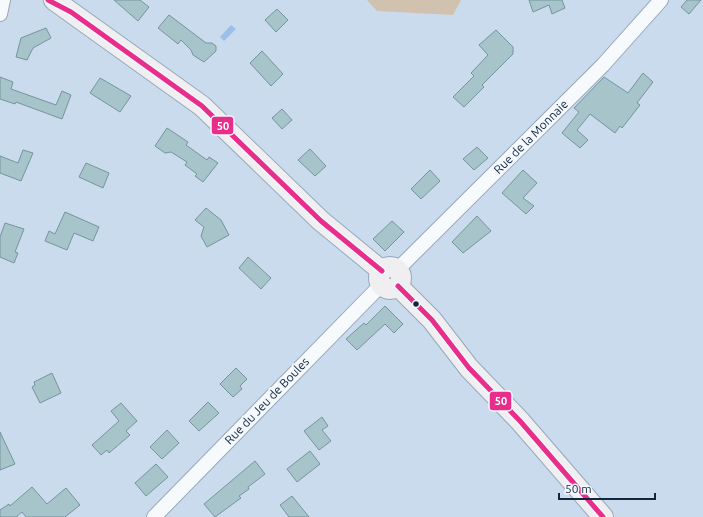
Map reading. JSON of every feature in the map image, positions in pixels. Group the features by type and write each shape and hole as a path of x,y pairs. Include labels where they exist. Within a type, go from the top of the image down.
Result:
{"main road":[{"path":"53,1 202,106 321,221 390,278 432,320 469,368 520,421 603,517"}],"street":[{"path":"0,14 3,0"},
{"name":"Rue de la Monnaie","path":"390,278 603,65 661,0"},
{"name":"Rue du Jeu de Boules","path":"154,517 390,278"}],"shaded area":[{"path":"367,0 461,0 453,15 377,11"}],"water":[{"path":"231,25 236,29 224,41 220,37"}],"building":[{"path":"114,0 140,0 149,7 138,21"},
{"path":"529,0 562,0 565,8 552,14 549,5 533,12"},
{"path":"687,0 701,0 689,14 681,7"},
{"path":"277,9 288,20 276,32 265,20"},
{"path":"169,15 206,43 212,43 216,46 216,51 204,62 193,55 191,50 181,40 178,44 158,28"},
{"path":"46,28 51,38 33,48 27,60 16,57 21,38"},
{"path":"496,30 513,47 513,54 482,85 484,87 464,107 453,97 474,76 471,73 488,55 479,45"},
{"path":"262,51 283,74 271,86 250,63"},
{"path":"643,73 653,82 637,103 640,105 622,128 620,126 615,133 590,114 577,130 588,140 580,148 562,133 579,112 574,108 604,77 628,93"},
{"path":"0,77 13,82 11,89 56,105 62,91 71,95 62,119 16,102 15,104 0,99"},
{"path":"100,78 131,96 120,112 90,93"},
{"path":"282,109 292,120 282,129 272,118"},
{"path":"167,128 188,142 186,145 207,160 209,157 218,163 203,182 195,176 197,174 185,165 187,162 171,152 165,153 155,146"},
{"path":"477,147 488,158 474,170 463,159"},
{"path":"310,149 326,166 315,176 298,160"},
{"path":"23,150 33,153 21,181 0,173 0,156 18,163"},
{"path":"86,163 109,173 103,188 79,177"},
{"path":"430,170 440,181 421,199 411,189"},
{"path":"523,170 537,183 523,198 534,206 526,214 502,193"},
{"path":"206,208 221,220 229,235 207,247 201,236 204,227 195,220"},
{"path":"65,212 99,227 93,241 74,233 67,250 45,241 49,231 55,234"},
{"path":"477,216 491,231 463,253 452,242"},
{"path":"392,221 404,232 385,251 373,239"},
{"path":"5,223 24,229 15,252 18,253 14,263 0,257 0,237"},
{"path":"248,257 271,278 261,289 239,268"},
{"path":"385,306 403,324 394,333 385,324 357,350 346,339 364,323 366,325"},
{"path":"236,368 247,379 240,386 242,389 233,397 220,384"},
{"path":"52,373 61,393 40,403 32,387 35,385 34,382"},
{"path":"208,402 219,413 199,431 189,421"},
{"path":"121,403 137,421 126,431 130,435 109,453 107,450 101,455 92,445 119,421 111,411"},
{"path":"322,417 328,426 322,430 331,441 319,450 304,431"},
{"path":"167,430 179,443 162,459 150,447"},
{"path":"0,432 15,464 0,470"},
{"path":"310,451 320,464 297,482 287,469"},
{"path":"255,461 265,474 239,496 241,498 215,517 204,504"},
{"path":"156,464 168,477 146,496 135,483"},
{"path":"32,487 47,504 66,488 80,505 65,517 26,517 22,512 17,517 0,517 0,510 9,504 10,506"},
{"path":"292,496 309,517 289,517 280,505"}],"transit line":[{"name":"50","path":"48,0 71,12 202,106 321,221 382,271"},
{"name":"50","path":"398,286 432,320 469,368 520,421 603,517"}]}
